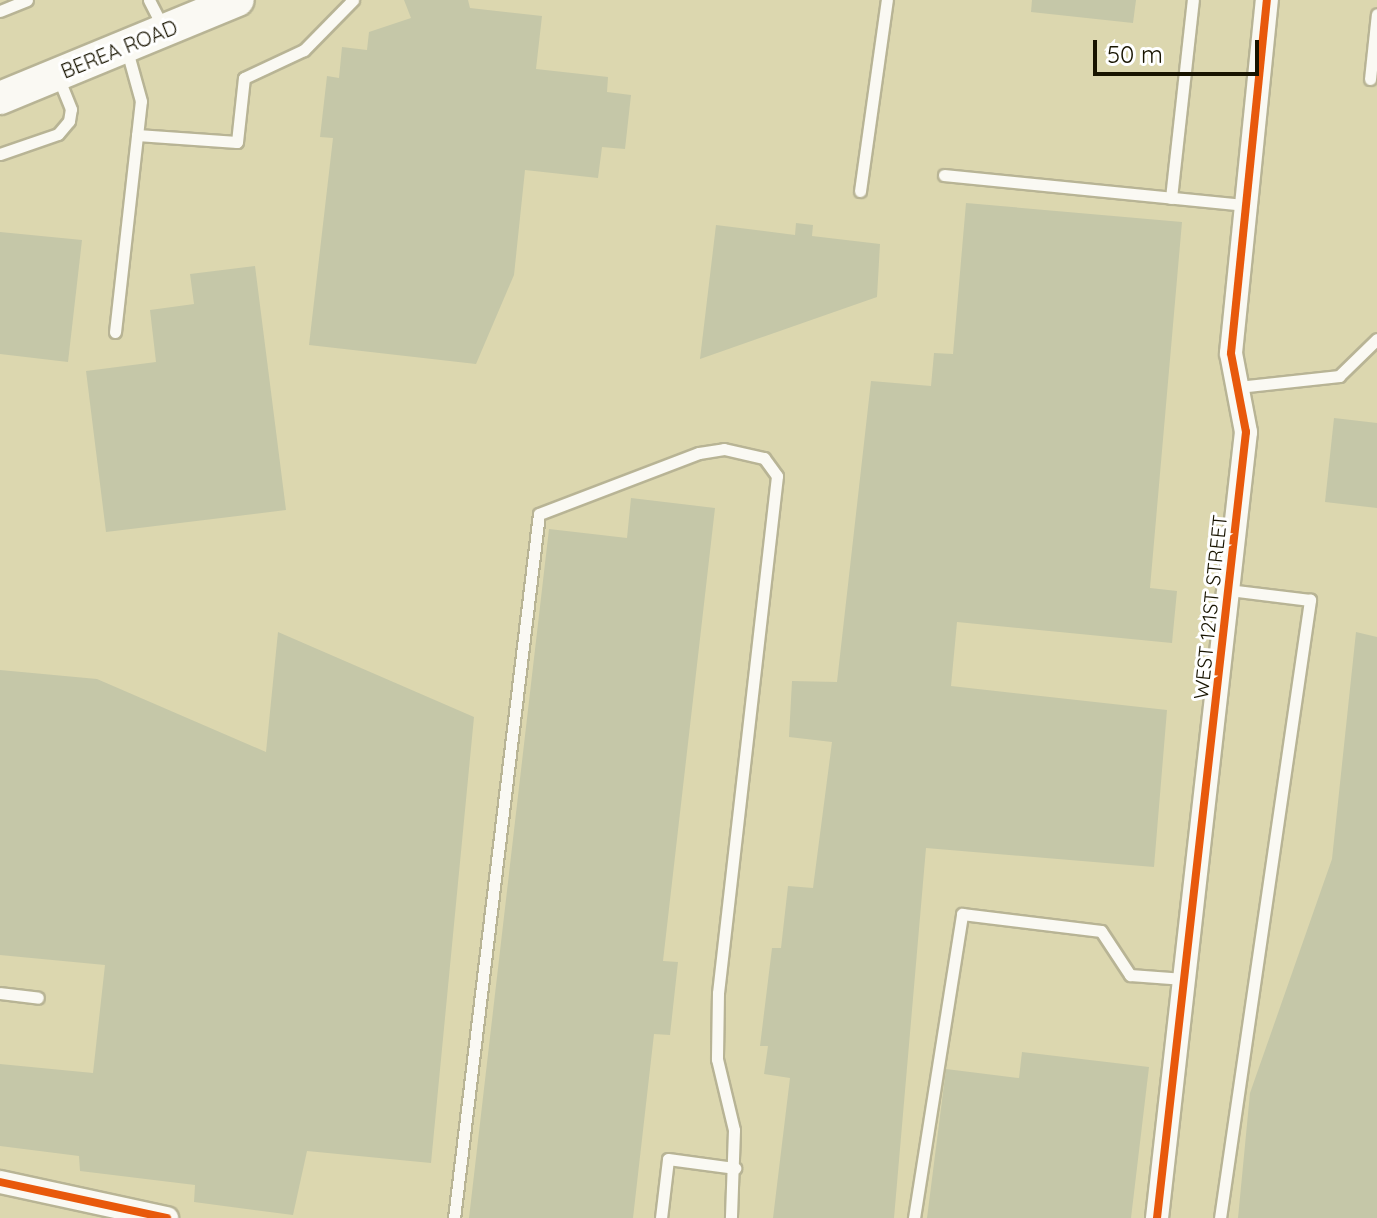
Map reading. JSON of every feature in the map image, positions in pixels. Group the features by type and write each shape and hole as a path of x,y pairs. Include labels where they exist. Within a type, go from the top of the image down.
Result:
{"main road":[{"name":"BEREA ROAD","path":"0,98 238,0"}],"street":[{"name":"WEST 121ST STREET","path":"1157,1218 1246,432 1231,353 1267,0"},
{"path":"0,1182 167,1218"}],"lane":[{"path":"0,11 27,0"},
{"path":"149,0 165,30"},
{"path":"137,135 237,142 244,78 304,50 353,0"},
{"path":"860,191 887,0"},
{"path":"1171,198 1193,0"},
{"path":"1370,79 1377,14"},
{"path":"115,332 141,101 126,46"},
{"path":"0,154 58,134 69,121 71,109 57,75"},
{"path":"944,175 1246,205"},
{"path":"1238,387 1339,376 1377,339"},
{"path":"454,1218 539,514 699,453 724,449 764,458 777,476 718,993 717,1059 734,1130 731,1218"},
{"path":"1220,1218 1310,600 1228,590"},
{"path":"914,1218 962,914 1101,931 1130,975 1184,979"},
{"path":"0,993 38,998"},
{"path":"661,1218 668,1159 735,1168"}],"building":[{"path":"404,0 468,0 470,8 542,16 536,69 608,77 607,92 631,95 625,149 602,147 598,178 525,170 514,275 476,364 309,345 333,138 320,137 327,76 339,78 342,47 367,50 369,32 411,18"},
{"path":"1032,0 1136,0 1133,23 1031,12"},
{"path":"966,203 1182,222 1150,588 1177,591 1172,643 957,622 951,686 1167,710 1154,867 926,848 894,1218 773,1218 790,1078 764,1074 768,1046 760,1046 772,948 781,948 788,886 813,888 832,742 789,737 792,681 837,682 871,381 931,386 934,353 953,354"},
{"path":"796,223 813,225 812,236 880,244 877,297 700,359 716,225 795,235"},
{"path":"0,232 82,240 68,362 0,354"},
{"path":"255,266 286,510 106,532 86,371 156,362 150,310 194,304 190,274"},
{"path":"1334,418 1377,423 1377,508 1325,502"},
{"path":"631,498 715,508 663,961 678,962 670,1035 654,1034 633,1218 469,1218 549,529 627,538"},
{"path":"278,632 474,717 431,1163 307,1151 293,1215 194,1202 195,1185 80,1171 79,1156 0,1146 0,1064 93,1073 105,965 0,955 0,670 97,679 266,752"},
{"path":"1356,632 1377,637 1377,1218 1238,1218 1250,1093 1332,859"},
{"path":"1022,1052 1149,1067 1131,1218 927,1218 946,1069 1019,1078"}],"cycle path":[{"path":"1157,1218 1246,432 1231,353 1267,0"},
{"path":"0,1182 167,1218"}]}
